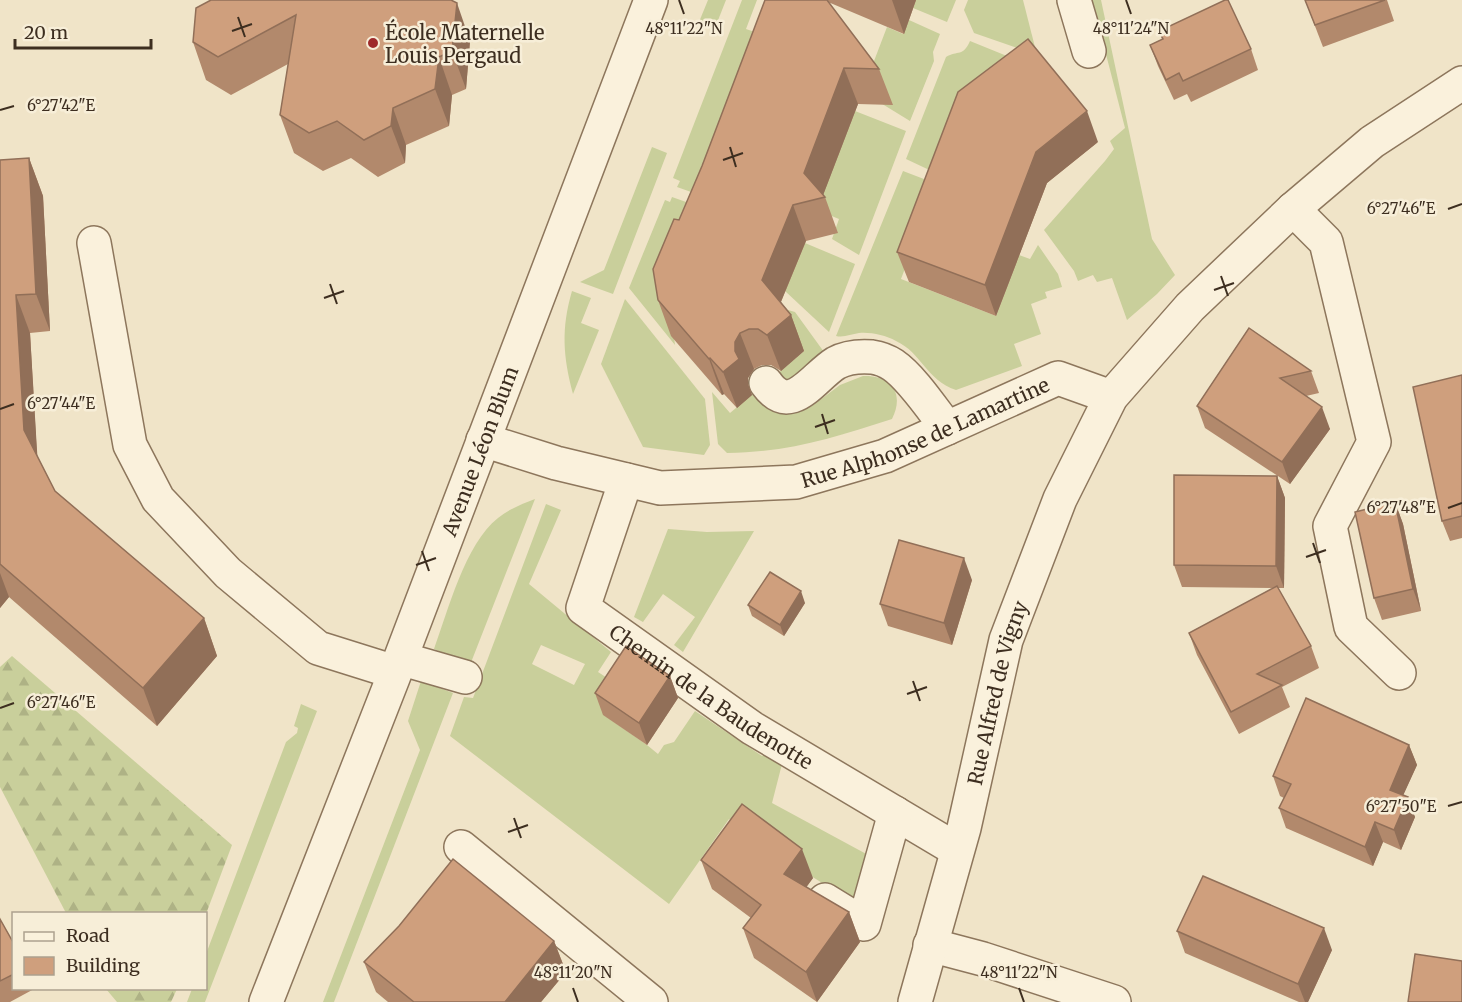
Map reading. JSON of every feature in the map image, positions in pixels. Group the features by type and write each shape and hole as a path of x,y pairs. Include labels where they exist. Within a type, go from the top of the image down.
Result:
{"street":[{"name":"Avenue Léon Blum","path":"266,1002 398,666 651,0"},
{"path":"1074,0 1089,51"},
{"path":"1111,397 1190,307 1293,209 1372,142 1462,83"},
{"path":"1293,209 1326,242 1374,442 1330,526 1350,627 1399,673"},
{"path":"94,243 130,445 158,499 228,573 318,648 385,669 398,666 406,660 465,677"},
{"path":"766,383 772,392 780,397 789,397 797,395 836,363 862,356 878,358 893,364 904,375 947,428"},
{"name":"Rue Alphonse de Lamartine","path":"483,440 556,463 660,488 796,482 885,456 1058,378 1111,397"},
{"name":"Rue Alfred de Vigny","path":"915,1002 964,828 1006,640 1060,499 1111,397"},
{"name":"Chemin de la Baudenotte","path":"626,480 583,608 752,728 957,850"},
{"path":"825,900 864,924 895,813"},
{"path":"461,847 651,1002"},
{"path":"930,945 982,959 1114,1002"}],"green space":[{"path":"708,0 726,0 715,28 699,22"},
{"path":"742,0 757,0 746,29 772,38 708,198 677,187 680,181 673,178"},
{"path":"915,0 956,0 947,22 913,8"},
{"path":"968,0 1023,0 1037,55 974,33 964,10"},
{"path":"1092,0 1101,0 1152,239 1175,275 1127,320 1112,278 1097,282 1093,275 1078,281 1074,271 1044,230 1105,161 1114,149 1110,141 1125,128"},
{"path":"909,20 940,34 933,52 934,61 910,121 879,102 866,82 887,27 903,34"},
{"path":"970,41 1029,65 940,175 906,159 946,57 965,49"},
{"path":"855,111 906,131 859,255 832,239 839,219 817,210"},
{"path":"652,147 667,153 613,294 580,282 604,270"},
{"path":"903,171 937,184 901,279 996,316 1019,255 1030,259 1038,245 1058,274 1062,287 1045,292 1047,298 1031,304 1041,334 1014,344 1022,366 956,390 938,380 912,352 892,339 868,333 836,336"},
{"path":"672,197 703,208 668,290 675,345 629,288 665,200 670,202"},
{"path":"805,243 855,264 829,332 785,291"},
{"path":"572,291 591,298 581,323 599,330 573,394 567,367 565,342 566,318"},
{"path":"625,299 705,399 710,445 704,455 643,447 601,364"},
{"path":"774,306 795,312 824,352 786,383 776,375 804,351"},
{"path":"863,376 873,376 888,382 893,387 897,401 892,419 830,438 771,450 727,453 718,444 712,392 730,413 755,392 784,412 799,411 812,406 840,385"},
{"path":"535,499 470,665 434,649 459,579 476,544 498,518 511,509"},
{"path":"546,504 561,510 529,584 611,652 598,672 621,687 604,715 658,754 664,745 674,742 695,711 762,756 768,750 782,764 772,803 870,856 856,904 803,871 729,819 669,904 450,736 464,697 473,698","holes":["541,645 585,664 574,685 532,664"]},
{"path":"668,529 707,532 754,531 683,652 674,645 695,617 663,594 643,622 634,617"},
{"path":"12,656 232,845 207,912 65,912 0,787 0,667"},
{"path":"421,681 453,693 334,1002 323,1002 420,750 408,721"},
{"path":"301,704 317,711 205,1002 187,1002 192,990 207,990 207,951 286,742 297,733 298,728 294,726"},
{"path":"107,990 177,990 171,1002 117,1002"}],"building":[{"path":"211,0 451,0 457,3 452,51 439,57 435,89 393,108 391,126 364,140 337,121 309,133 280,115 296,15 218,57 193,42 196,8"},
{"path":"765,0 827,0 879,69 844,68 804,173 825,197 793,205 762,280 791,315 767,335 758,329 749,329 740,333 735,342 735,351 739,359 723,372 658,300 653,269 674,219 679,220 702,166"},
{"path":"1228,0 1251,49 1183,81 1179,73 1166,80 1150,45 1163,39 1159,31"},
{"path":"1305,0 1385,0 1315,25"},
{"path":"1028,39 1087,111 1036,152 985,285 897,252 958,92"},
{"path":"29,158 36,294 16,295 24,430 55,491 204,618 143,688 0,564 0,160"},
{"path":"1249,328 1311,371 1280,378 1322,407 1282,462 1197,406"},
{"path":"1462,375 1462,516 1442,521 1413,387"},
{"path":"1174,475 1277,476 1276,566 1174,565"},
{"path":"1395,502 1413,589 1374,598 1355,512"},
{"path":"899,540 964,558 944,623 880,604"},
{"path":"770,572 801,591 780,625 748,605"},
{"path":"1277,586 1311,646 1257,674 1282,685 1231,712 1189,633"},
{"path":"626,646 670,676 639,723 595,693"},
{"path":"1306,698 1409,745 1390,790 1408,797 1394,830 1375,822 1365,847 1279,808 1291,784 1273,776"},
{"path":"742,804 802,849 784,874 849,912 806,972 743,928 761,905 701,860"},
{"path":"453,859 554,941 505,1002 414,1002 364,962 399,926"},
{"path":"1203,876 1324,928 1298,984 1177,931"},
{"path":"0,919 12,940 12,975 0,981"},
{"path":"1415,954 1462,961 1462,1002 1408,1002"}],"place":[{"name":"École Maternelle Louis Pergaud","path":"373,43"}]}
